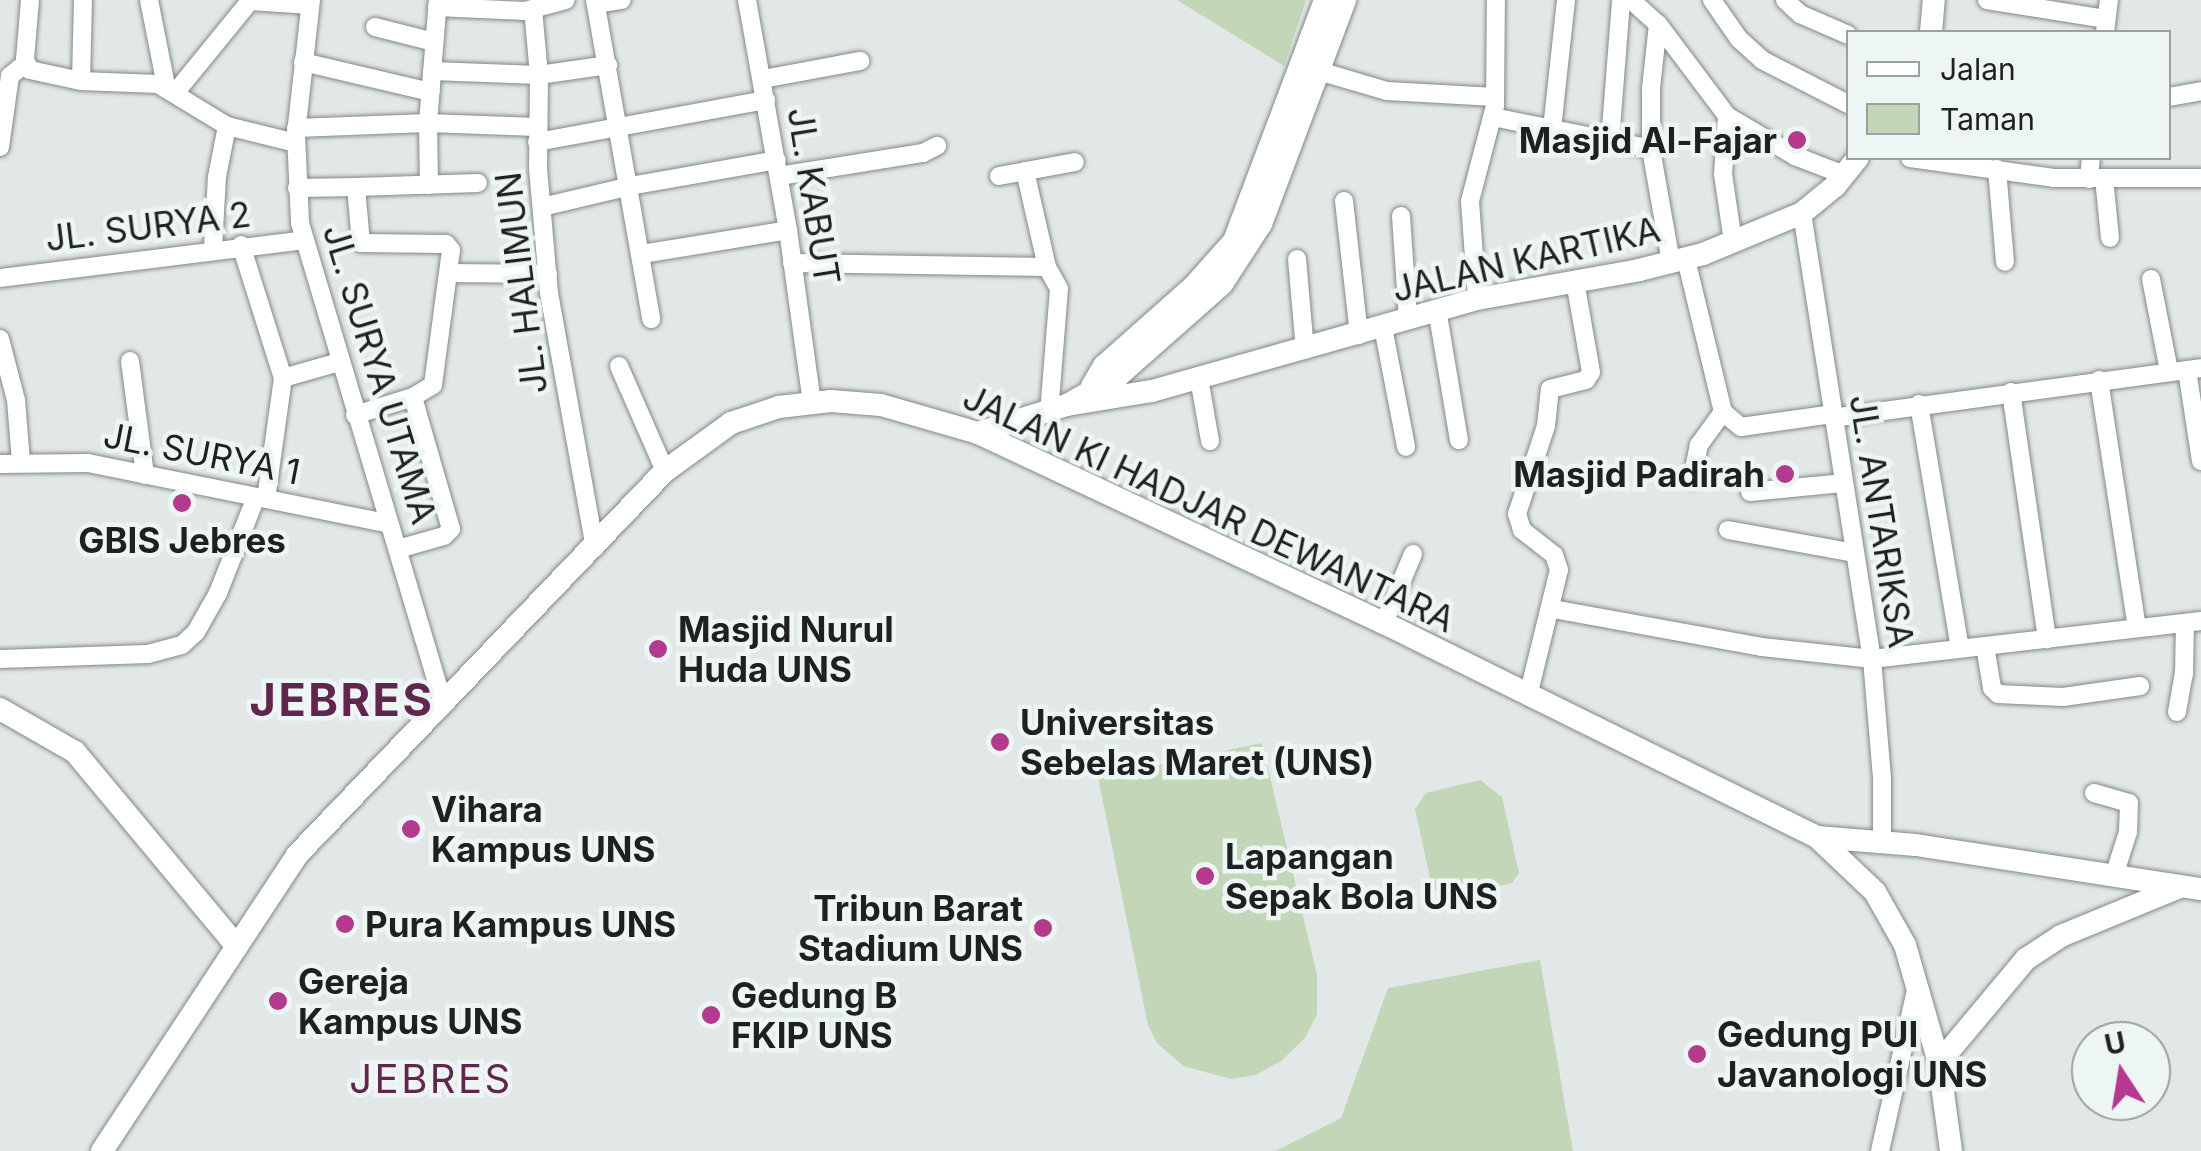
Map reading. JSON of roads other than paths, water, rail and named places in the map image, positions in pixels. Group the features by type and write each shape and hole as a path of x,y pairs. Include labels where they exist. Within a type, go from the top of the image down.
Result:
{"street":[{"path":"0,147 10,76 25,64 30,0"},
{"path":"81,81 83,0"},
{"path":"150,0 171,90"},
{"path":"429,185 428,123 437,4 534,8 566,0"},
{"path":"622,0 596,2 651,318"},
{"name":"JL. KABUT","path":"748,0 788,230 812,402"},
{"path":"1091,389 1104,366 1194,287 1234,242 1325,0"},
{"path":"978,433 1058,408 1118,376 1184,320 1242,259 1268,207 1345,0"},
{"path":"1476,299 1470,201 1493,117 1496,0"},
{"path":"1552,129 1566,0"},
{"path":"1610,141 1621,0"},
{"path":"1631,0 1658,24 1728,116 1795,156 1851,166"},
{"path":"1712,0 1739,38 1762,60 1846,103"},
{"path":"1785,0 1800,14 1846,34"},
{"path":"1930,30 1934,0"},
{"path":"1987,0 2106,26 2109,0"},
{"path":"171,90 250,1 311,3"},
{"name":"JL. SURYA UTAMA","path":"311,3 296,135 304,240 443,702"},
{"name":"JL. HALIMUN","path":"534,8 539,75 537,134 548,274 595,548"},
{"path":"1658,24 1650,149 1678,261 1724,412 1741,427 2186,370"},
{"path":"375,27 434,42"},
{"path":"763,79 860,60"},
{"path":"303,62 431,92"},
{"path":"25,64 36,72 81,81 171,90 227,126 296,135 428,123 537,134 766,100"},
{"path":"432,71 539,75 608,65"},
{"path":"1319,71 1386,91 1495,97"},
{"path":"2171,96 2201,91"},
{"path":"1728,116 1724,174 1732,242"},
{"path":"1493,117 1650,149"},
{"path":"213,248 217,177 227,126"},
{"path":"542,207 630,186 923,153 937,146"},
{"path":"1924,160 2096,178 2201,178"},
{"path":"2092,160 2110,238"},
{"path":"999,176 1075,162"},
{"name":"JALAN KARTIKA","path":"1058,408 1199,378 1476,299 1678,261 1802,213 1851,166"},
{"path":"1996,170 2005,262"},
{"path":"1025,172 1046,267 1058,282 1059,302 1050,360 1058,408"},
{"path":"298,188 478,183"},
{"path":"355,415 429,390 435,379 449,273 449,245 361,243 356,187"},
{"path":"1344,201 1359,335"},
{"name":"JL. ANTARIKSA","path":"1802,213 1872,660 1882,779 1882,842"},
{"path":"1402,216 1408,318"},
{"path":"642,254 788,230"},
{"name":"JL. SURYA 2","path":"0,278 213,248 304,240"},
{"path":"0,658 148,654 182,645 196,632 261,498 283,378 241,245"},
{"path":"1297,259 1305,350"},
{"path":"792,262 1046,267"},
{"path":"449,273 548,274"},
{"path":"2151,280 2186,370 2201,461"},
{"path":"1528,696 1552,609 1557,558 1522,530 1517,518 1546,426 1550,390 1586,380 1591,372 1575,281"},
{"path":"1437,309 1459,440"},
{"path":"1383,327 1406,447"},
{"path":"0,339 16,400 20,462"},
{"path":"130,361 145,474"},
{"path":"283,378 339,362"},
{"path":"618,366 664,471"},
{"path":"1199,378 1210,441"},
{"path":"2100,380 2137,628"},
{"path":"2010,392 2047,639"},
{"path":"398,549 444,536 452,524 413,398"},
{"name":"JALAN KI HADJAR DEWANTARA","path":"102,1151 297,855 687,450 731,424 812,402 881,406 978,433 1384,623 1817,836 1874,892 1897,929 1918,980 1939,1063 1951,1151"},
{"path":"1919,404 1960,649"},
{"path":"1692,480 1699,445 1724,412"},
{"name":"JL. SURYA 1","path":"0,464 88,463 390,524"},
{"path":"1750,492 1843,483"},
{"path":"1728,530 1854,553"},
{"path":"1384,623 1413,554"},
{"path":"1552,609 1762,647 1872,660 2193,622 2176,712"},
{"path":"1986,646 1992,688 1998,694 2063,697 2140,686"},
{"path":"0,709 76,752 236,945"},
{"path":"2094,793 2126,797 2129,803 2128,832 2114,876"},
{"path":"1817,836 2192,888"},
{"path":"1939,1063 2026,959 2060,936 2192,888"},
{"path":"1880,1151 1918,980"}],"place":[{"name":"Masjid Al-Fajar","path":"1797,140"},
{"name":"Masjid Padirah","path":"1785,474"},
{"name":"GBIS Jebres","path":"182,503"},
{"name":"Masjid Nurul Huda UNS","path":"658,649"},
{"name":"Universitas Sebelas Maret (UNS)","path":"1000,742"},
{"name":"Vihara Kampus UNS","path":"411,829"},
{"name":"Lapangan Sepak Bola UNS","path":"1205,876"},
{"name":"Pura Kampus UNS","path":"345,924"},
{"name":"Tribun Barat Stadium UNS","path":"1043,928"},
{"name":"Gereja Kampus UNS","path":"278,1001"},
{"name":"Gedung B FKIP UNS","path":"711,1015"},
{"name":"Gedung PUI Javanologi UNS","path":"1697,1054"}],"district":[{"name":"JEBRES","path":"342,700"},
{"name":"JEBRES","path":"431,1079"}]}
